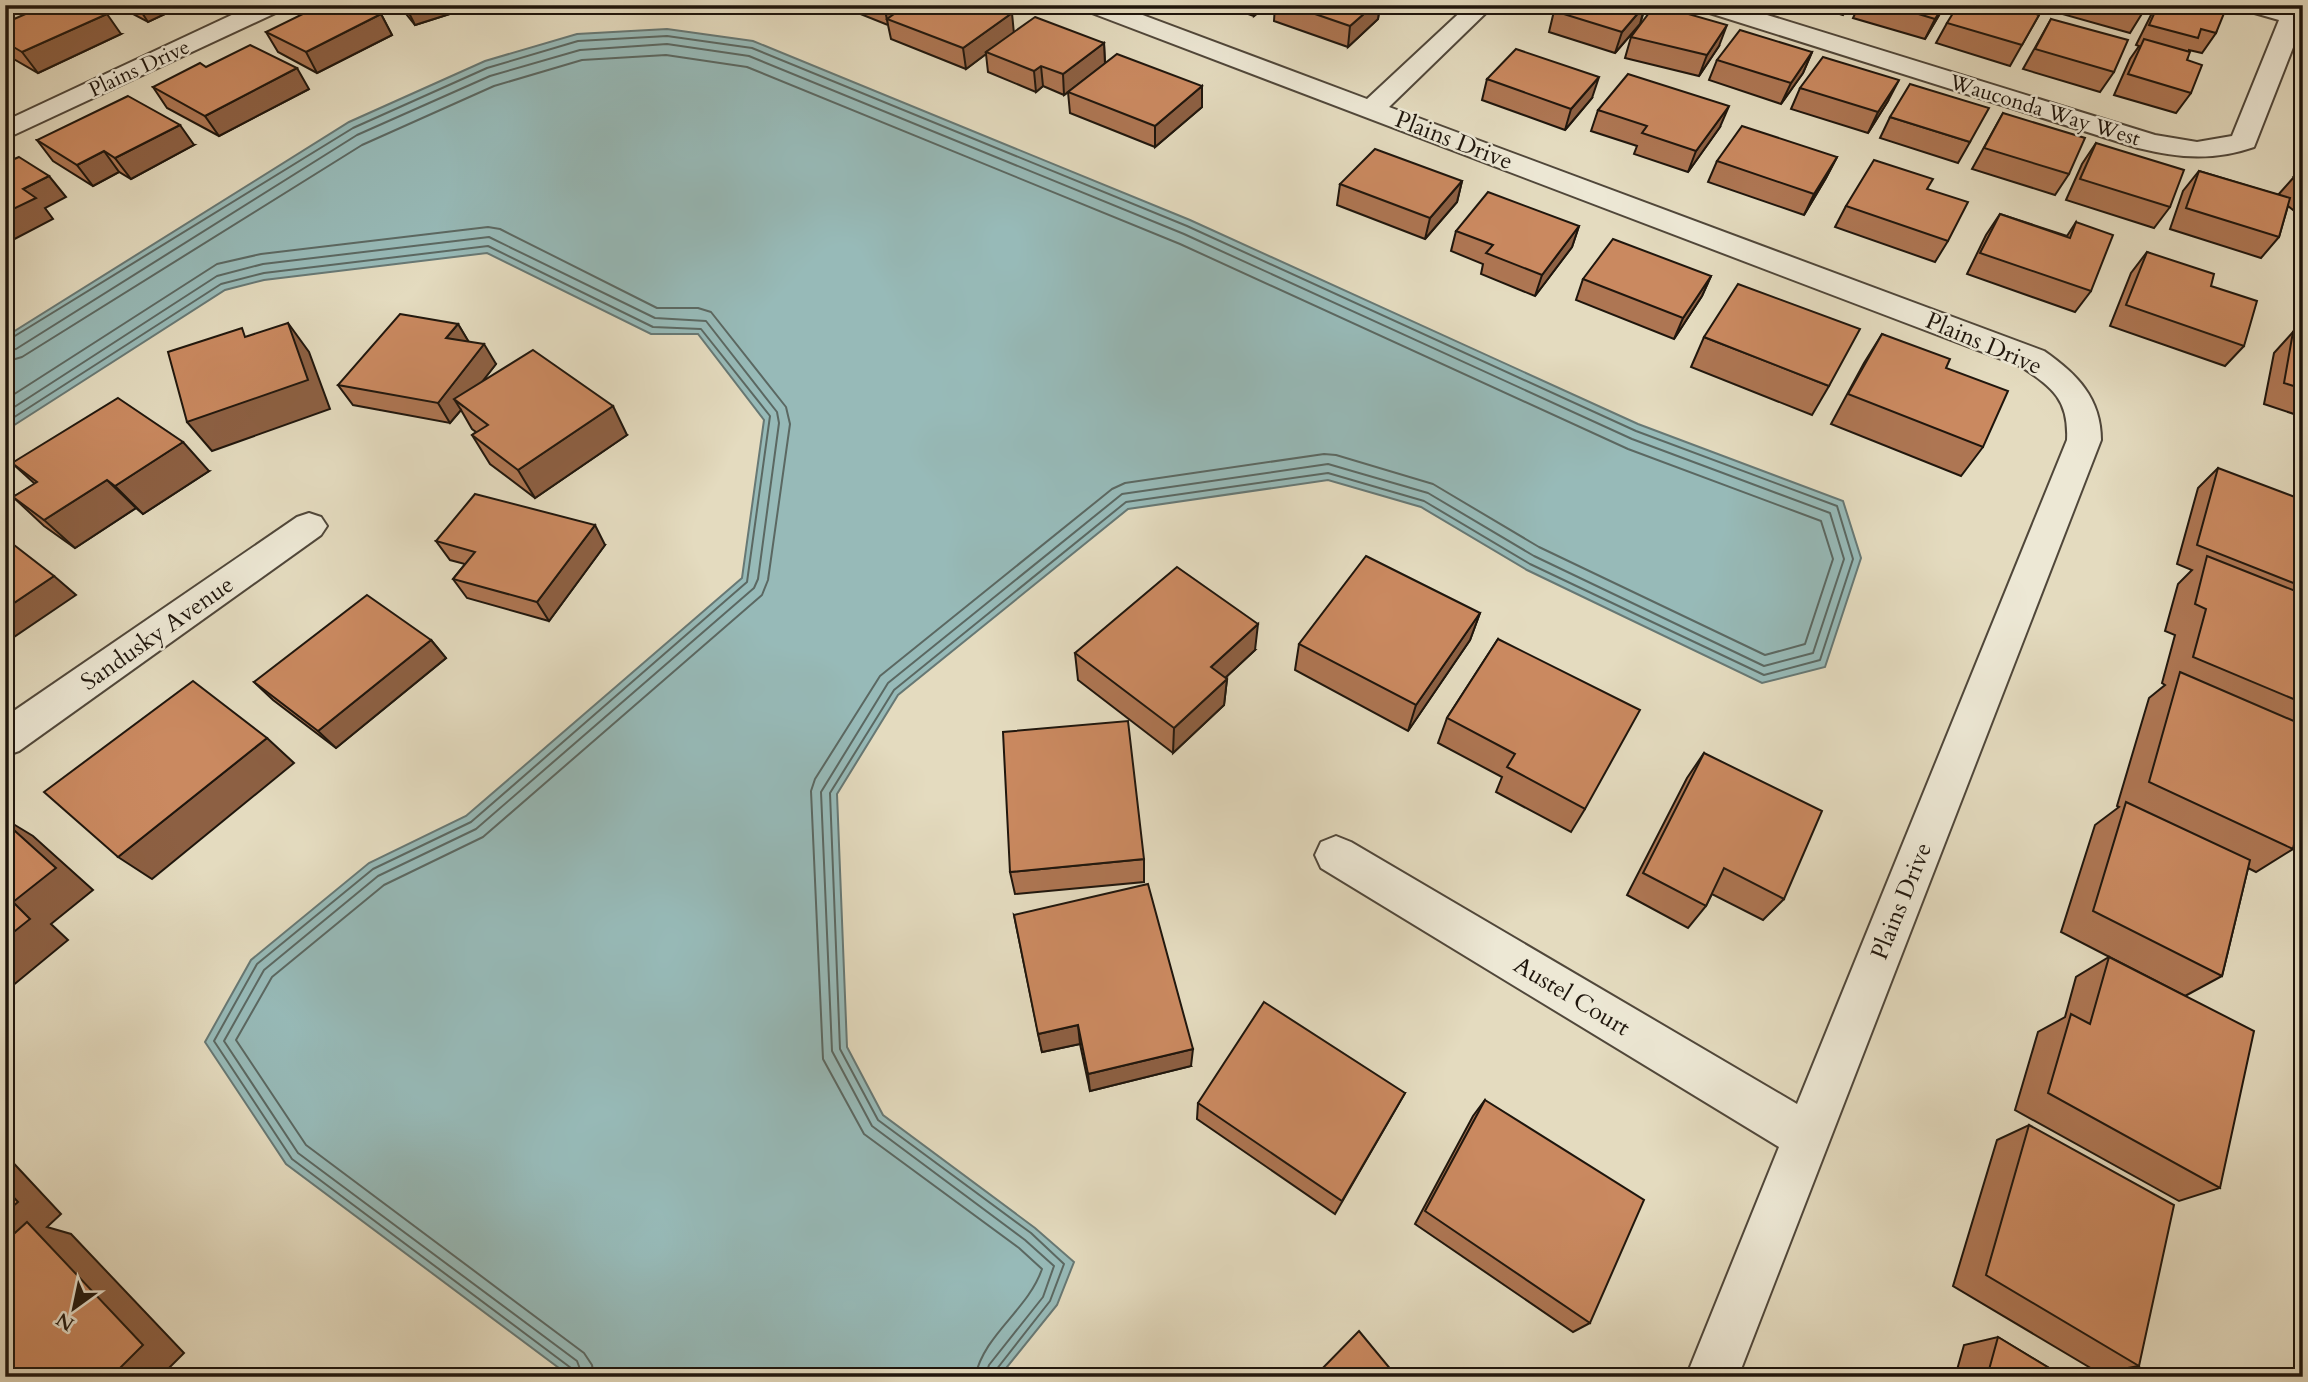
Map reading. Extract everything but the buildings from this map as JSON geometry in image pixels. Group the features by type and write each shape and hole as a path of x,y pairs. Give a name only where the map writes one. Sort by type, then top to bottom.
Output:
{"street":[{"name":"Plains Drive","path":"5,131 273,5"},
{"name":"Plains Drive","path":"1093,5 2033,359 2059,377 2077,398 2086,419 2084,440 1712,1377"},
{"path":"1372,109 1482,5"},
{"name":"Wauconda Way West","path":"1709,5 2148,142 2204,151 2228,148 2244,141 2295,11"},
{"path":"2253,5 2295,11"},
{"name":"Sandusky Avenue","path":"5,739 309,526"},
{"name":"Austel Court","path":"1336,855 1808,1137"}],"water":[{"path":"667,29 753,41 1190,220 1638,424 1843,501 1861,558 1825,667 1762,683 1527,570 1421,507 1328,480 1128,509 898,695 837,794 847,1047 883,1115 1035,1228 1074,1262 1057,1305 999,1377 571,1377 286,1164 205,1042 251,960 369,863 466,816 742,578 764,420 698,334 651,334 487,253 264,280 225,290 5,431 5,337 349,122 485,61 577,34"}]}
